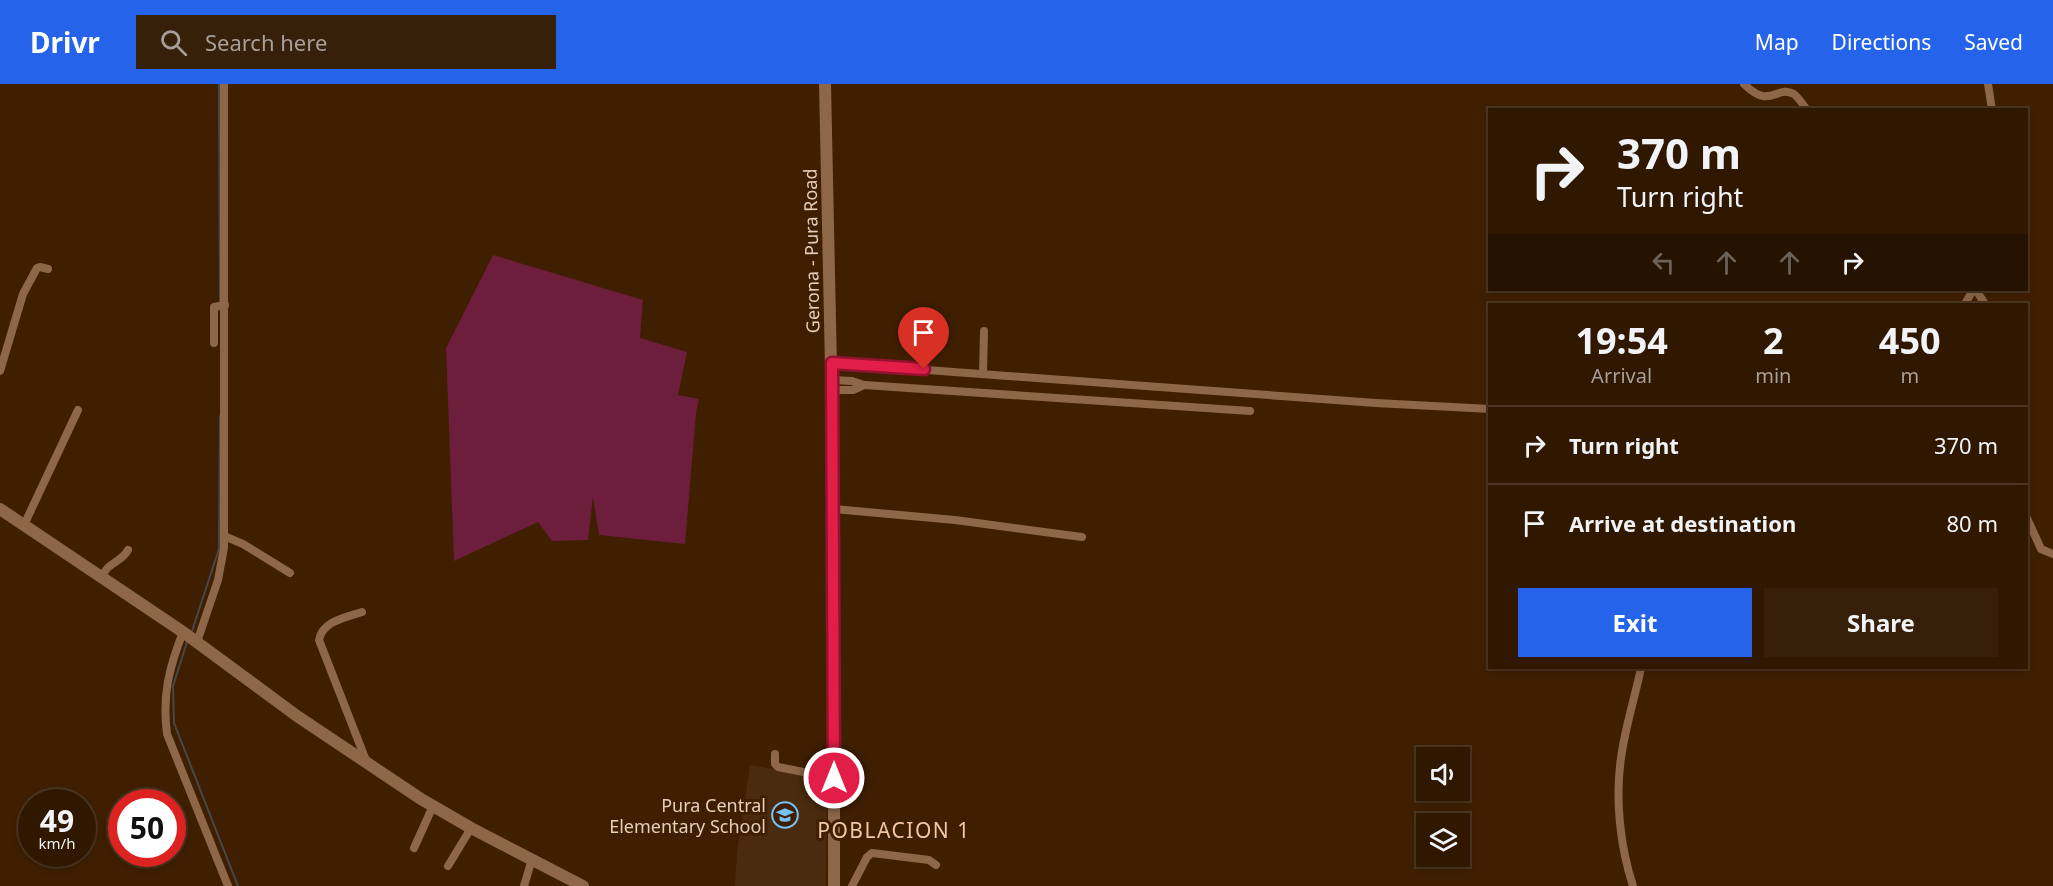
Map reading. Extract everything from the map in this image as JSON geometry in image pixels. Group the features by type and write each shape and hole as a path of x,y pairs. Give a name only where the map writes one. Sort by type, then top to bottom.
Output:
{"main road":[{"name":"Gerona - Pura Road","path":"825,84 834,509 834,886"},
{"path":"0,509 183,632 297,716 433,806 583,886"}],"street":[{"path":"197,642 224,555 221,306 224,84"},
{"path":"1744,84 1760,96 1766,97 1784,91 1791,93 1805,108"},
{"path":"1988,84 1992,108"},
{"path":"0,371 23,294 37,268 48,269"},
{"path":"1975,291 1984,303"},
{"path":"214,343 213,310 214,307 221,306"},
{"path":"982,373 984,331"},
{"path":"832,363 1376,403 1488,409"},
{"path":"832,385 852,390 864,385 1251,411"},
{"path":"24,525 78,410"},
{"path":"834,509 955,520 1082,537"},
{"path":"2028,520 2041,549 2053,554"},
{"path":"224,536 243,544 290,573"},
{"path":"102,577 107,567 122,558 128,550"},
{"path":"362,612 330,624 320,634 319,640 368,763"},
{"path":"183,632 167,682 165,712 167,734 228,886"},
{"path":"1633,886 1621,832 1619,775 1641,669"},
{"path":"775,754 775,764 778,767 834,778"},
{"path":"414,848 433,806"},
{"path":"448,867 471,828"},
{"path":"852,886 867,856 872,853 929,860 936,865"},
{"path":"524,886 532,860"}],"shaded area":[{"path":"493,255 643,300 640,338 687,352 678,395 699,399 685,544 599,535 593,497 588,540 552,541 538,522 454,561 446,348"},
{"name":"Pura Central Elementary School","path":"750,765 827,778 826,886 735,886 737,852"}],"waterway":[{"path":"219,84 220,303"},
{"path":"192,631 219,549 220,416"},
{"path":"187,642 173,686 174,723 238,886"}],"place":[{"name":"Pura Central Elementary School","path":"785,815"}],"district":[{"name":"POBLACION 1","path":"894,830"}],"route":[{"path":"834,778 832,363 924,369"}]}
